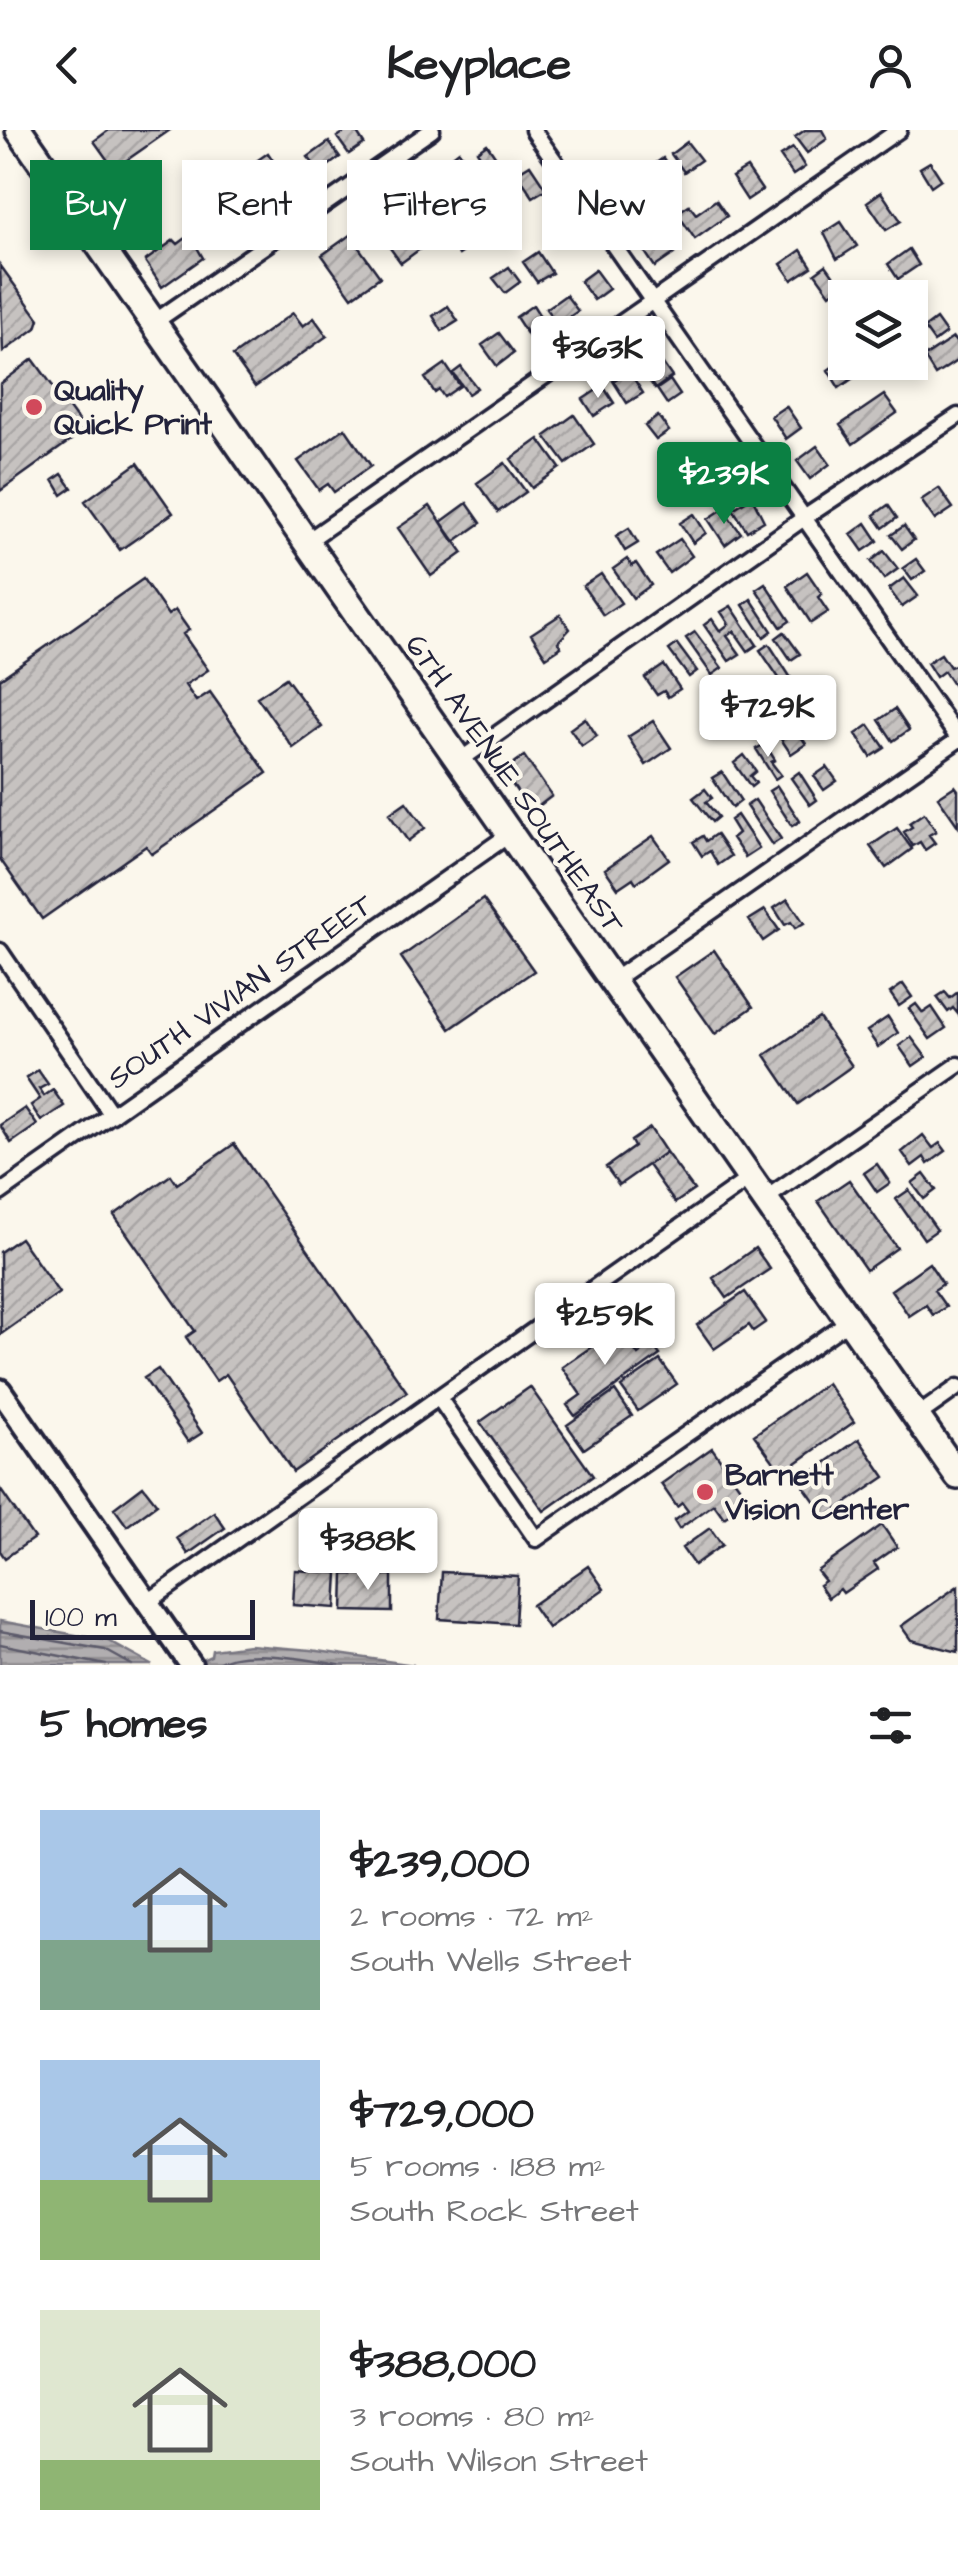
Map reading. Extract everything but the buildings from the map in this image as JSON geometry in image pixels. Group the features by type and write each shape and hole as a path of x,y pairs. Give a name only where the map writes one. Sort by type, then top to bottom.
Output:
{"highway":[{"name":"6TH AVENUE SOUTHEAST","path":"18,130 958,1476"}],"street":[{"path":"154,323 432,130"},
{"path":"533,130 958,739 612,981"},
{"path":"306,542 899,130"},
{"path":"459,761 804,518 958,416"},
{"name":"SOUTH VIVIAN STREET","path":"0,1193 510,834"},
{"path":"0,951 112,1115"},
{"path":"148,1602 439,1398 757,1188 958,1065"},
{"path":"439,1398 536,1539 850,1321"},
{"path":"917,1416 958,1388"},
{"path":"0,1390 189,1662"}],"water":[{"path":"0,1621 108,1641 152,1665 0,1665"},
{"path":"249,1645 414,1665 191,1665 211,1656 212,1650"}],"place":[{"name":"Quality Quick Print","path":"34,407"},
{"name":"Barnett Vision Center","path":"705,1492"}]}
